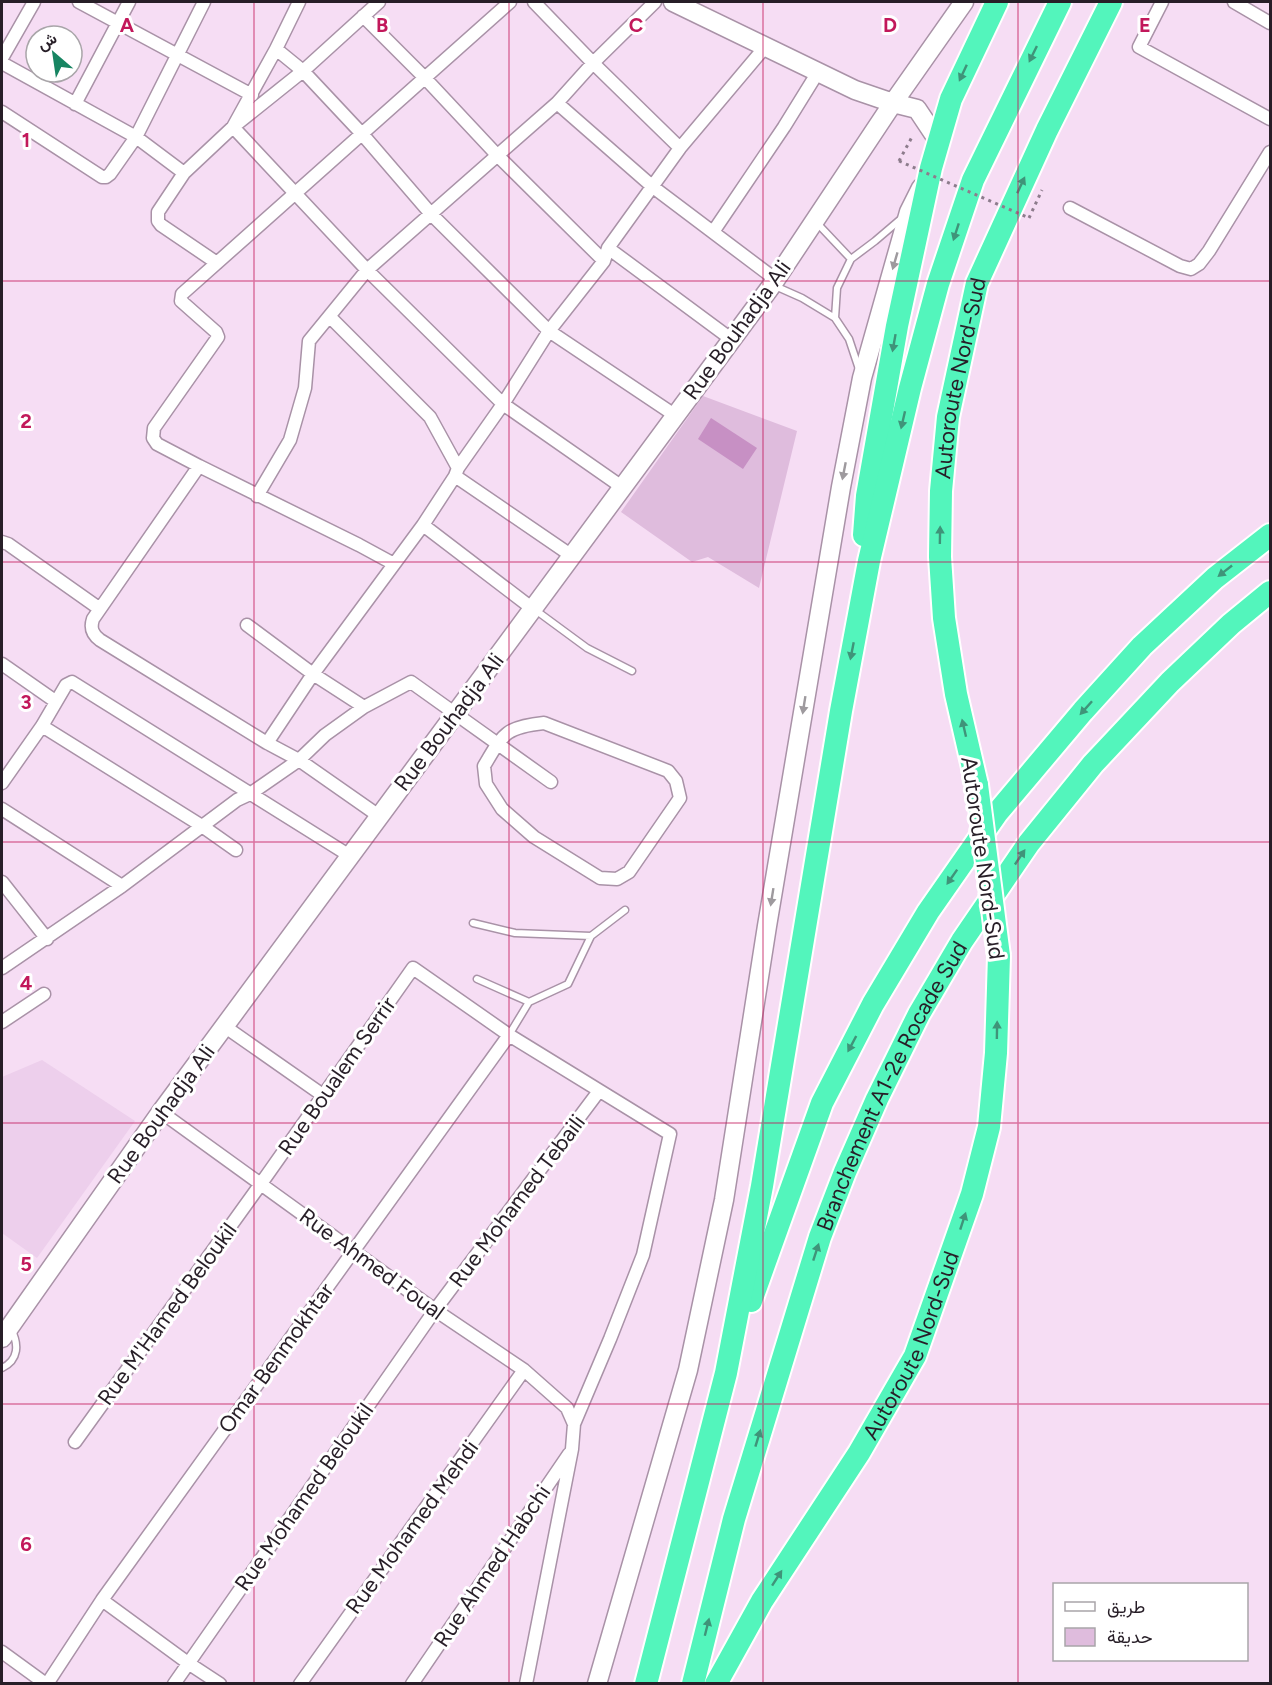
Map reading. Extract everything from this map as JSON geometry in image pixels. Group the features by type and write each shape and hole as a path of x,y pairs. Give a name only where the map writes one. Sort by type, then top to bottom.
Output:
{"highway":[{"path":"859,615 867,496 897,326 931,168 951,99 997,2"},
{"name":"Autoroute Nord-Sud","path":"646,1683 726,1373 762,1186 840,711 869,561 904,411 938,284 973,180 1060,2"},
{"name":"Autoroute Nord-Sud","path":"716,1683 762,1601 859,1453 915,1356 972,1194 989,1127 996,1053 999,956 977,785 956,694 944,618 940,557 941,491 948,417 977,283 1047,130 1111,2"},
{"name":"Branchement A1-2e Rocade Sud","path":"726,1373 822,1103 873,1004 928,912 997,813 1083,711 1142,646 1215,578 1270,535"},
{"name":"Branchement A1-2e Rocade Sud","path":"693,1683 734,1519 820,1237 877,1099 920,1014 962,941 1029,843 1093,764 1170,682 1270,592"}],"main road":[{"path":"673,2 855,90 917,109 939,142"},
{"name":"Rue Bouhadja Ali","path":"6,1333 161,1112 774,282 959,3"},
{"path":"597,1683 688,1370 724,1200 809,678 862,378 909,212 931,168"}],"street":[{"path":"2,58 34,2"},
{"path":"79,2 252,95"},
{"path":"75,104 129,2"},
{"path":"2,112 102,177 106,177 136,137 204,2"},
{"path":"233,127 252,95 299,2"},
{"path":"218,263 161,225 158,221 158,212 184,173 233,127 303,71 379,2"},
{"path":"394,564 157,444 153,438 154,428 218,337 216,332 181,301 181,297 510,2"},
{"path":"534,2 680,148"},
{"path":"257,496 290,440 305,388 309,341 367,270 557,103 593,63 655,2"},
{"path":"1162,2 1139,47 1269,117"},
{"path":"1234,2 1270,23"},
{"path":"363,16 497,155 604,261"},
{"path":"267,743 313,674 423,525 549,331 604,261 608,248 680,148 765,47"},
{"path":"276,49 303,71 363,135 431,214 549,331 676,416"},
{"path":"2,63 136,137 184,173"},
{"path":"713,232 818,72"},
{"path":"557,103 653,187 774,282"},
{"path":"233,127 367,270 503,404 622,487"},
{"path":"1070,208 1180,266 1191,269 1199,264 1209,251 1270,152"},
{"path":"608,248 731,339"},
{"path":"330,317 430,417 456,472 572,556"},
{"path":"199,466 100,609 92,624 93,633 267,743 299,760 379,816"},
{"path":"423,525 533,609"},
{"path":"2,542 100,609"},
{"path":"247,625 313,674 364,707"},
{"path":"2,664 56,701"},
{"path":"2,783 42,726 66,685 72,682 350,856"},
{"path":"2,968 122,886 237,800 250,794 299,760 325,735 364,707 411,682 551,782"},
{"path":"544,723 668,771 676,781 680,798 629,872 617,879 600,878 534,837 502,809 486,784 484,766 497,744 505,735 522,725 544,723"},
{"path":"42,726 202,826 236,850"},
{"path":"2,809 122,886"},
{"path":"2,882 47,939"},
{"name":"Rue Boualem Serrir","path":"260,1185 413,968 509,1035"},
{"path":"2,1022 44,994"},
{"path":"224,1026 324,1096"},
{"path":"509,1035 670,1134 643,1255 574,1424 572,1449 526,1683"},
{"name":"Omar Benmokhtar","path":"46,1683 102,1600 509,1035"},
{"name":"Rue Mohamed Tebaili","path":"435,1310 598,1091"},
{"name":"Rue Ahmed Foual","path":"161,1112 435,1310 524,1370 567,1408 574,1424"},
{"name":"Rue M'Hamed Beloukil","path":"75,1442 260,1185"},
{"name":"Rue Mohamed Beloukil","path":"174,1683 435,1310"},
{"name":"Rue Mohamed Mehdi","path":"300,1683 524,1370"},
{"name":"Rue Ahmed Habchi","path":"412,1683 572,1449"},
{"path":"102,1600 188,1663 220,1683"},
{"path":"2,1652 46,1683"}],"lane":[{"path":"835,318 837,288 851,259 875,242 909,212"},
{"path":"814,220 851,259"},
{"path":"774,282 835,318 849,339 862,378"},
{"path":"533,609 587,648 632,671"},
{"path":"509,1035 530,1002 568,984 591,936 625,910"},
{"path":"473,922 515,933 591,936"},
{"path":"477,979 530,1002"},
{"path":"2,1368 14,1359 17,1348 15,1338 6,1333"}],"path":[{"path":"912,137 899,161 1029,218 1042,190"}],"shaded area":[{"path":"711,418 757,448 743,469 698,439"},
{"path":"42,1060 135,1121 37,1258 2,1233 2,1077"}],"green space":[{"path":"703,396 797,431 759,588 708,557 692,562 621,512"}]}
